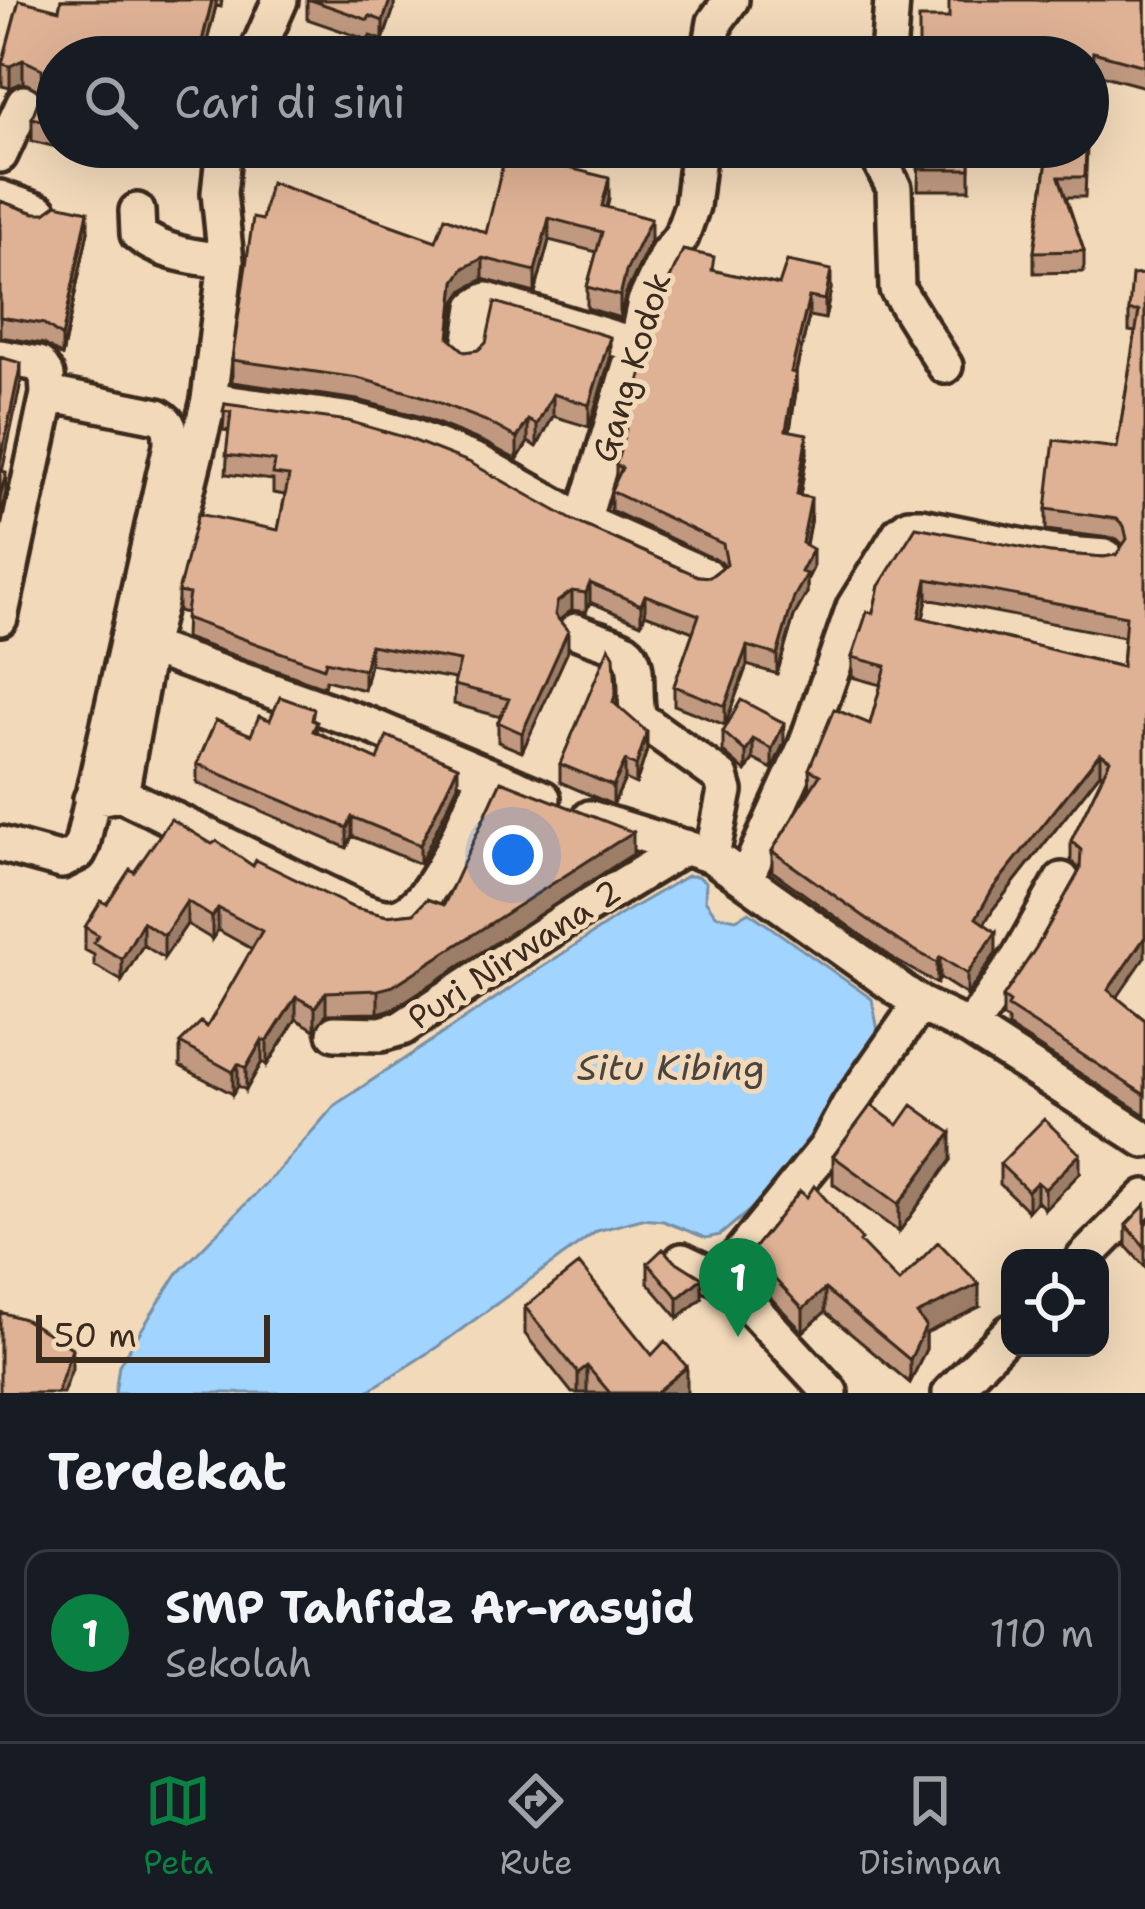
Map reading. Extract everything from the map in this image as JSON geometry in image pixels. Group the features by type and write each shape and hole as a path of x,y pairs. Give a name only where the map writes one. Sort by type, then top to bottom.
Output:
{"street":[{"path":"264,36 280,0"},
{"path":"713,36 715,22 731,0"},
{"path":"889,36 892,0"},
{"path":"0,155 24,103"},
{"path":"0,844 62,860 78,853 106,796 209,400 226,261 219,193 222,168"},
{"name":"Gang Kodok","path":"583,521 645,302 667,254 681,237 692,206 697,168"},
{"path":"883,168 897,207 897,289 945,366"},
{"path":"0,198 40,212"},
{"path":"137,212 138,234 146,241 226,261"},
{"path":"469,353 476,307 487,300 636,346"},
{"path":"0,357 44,379 158,416 172,430 106,796"},
{"path":"0,613 13,489 44,379"},
{"path":"209,400 352,420 414,437 478,462 583,521 707,576"},
{"path":"746,878 806,745 854,607 900,532 921,526 1054,553 1106,557"},
{"path":"576,631 628,652 634,660 635,709 640,718 722,777 725,791 699,851"},
{"path":"148,647 368,725 607,825 699,851 746,878 920,1004 970,1028 1145,1140"},
{"path":"106,796 387,918 413,909 426,893 445,864 485,774"},
{"name":"Puri Nirwana 2","path":"335,1033 381,1034 402,1028 567,919 699,851"},
{"path":"970,1028 1019,957 1063,880"},
{"path":"720,1280 826,1148 849,1105 920,1004"},
{"path":"1093,1249 1145,1196"},
{"path":"682,1261 740,1295 830,1392"},
{"path":"950,1393 1001,1341"}],"water":[{"name":"Situ Kibing","path":"687,876 706,882 705,900 716,915 736,919 749,912 872,999 878,1031 872,1052 797,1156 750,1210 720,1235 706,1238 663,1221 642,1219 597,1231 365,1393 115,1393 119,1365 177,1274 335,1105"}],"building":[{"path":"19,0 59,10 61,0 212,0 203,36 36,36 36,66 23,60 2,64"},
{"path":"311,0 390,0 383,21"},
{"path":"949,0 1145,0 1145,66 1109,56 1109,36 919,36 919,18 949,18"},
{"path":"502,168 569,168 609,178 602,206 651,219 626,271 620,296 587,287 602,232 549,218 535,271 483,258 464,268 455,281 449,338 465,352 486,343 495,302 610,337 589,405 553,394 537,425 528,420 517,438 422,396 358,378 232,360 253,218 262,220 270,182 436,241 445,217 486,233"},
{"path":"1046,168 1085,168 1085,177 1059,177 1084,251 1034,252"},
{"path":"0,201 34,213 45,213 57,204 88,211 62,337 44,324 0,317"},
{"path":"683,250 714,257 712,270 779,285 787,261 831,270 825,300 809,297 791,372 796,373 786,430 807,434 797,495 811,498 802,543 813,549 801,572 807,574 794,597 777,655 747,646 725,706 674,686 699,615 645,595 641,605 590,583 586,593 572,591 557,602 555,615 568,631 522,733 498,722 509,699 454,685 460,661 370,645 364,670 326,661 324,668 185,618 189,594 178,592 198,514 278,530 289,476 273,474 275,461 226,455 231,412 223,411 225,404 348,421 407,438 469,462 574,521 698,576 710,577 727,564 723,544 611,491 622,468 616,465 665,289"},
{"path":"1145,274 1145,937 1108,990 1145,1020 1145,1095 1008,1007 1010,1002 1003,997 1080,870 1081,850 1071,841 1110,760 1100,753 993,888 976,918 996,932 967,974 897,940 772,851 820,775 809,769 834,709 870,724 886,666 852,657 867,612 873,613 879,586 916,527 1050,553 1104,557 1116,555 1127,539 1117,519 1046,509 1054,440 1117,448 1139,311 1129,311 1132,275","holes":["927,579 1126,616 1122,667 919,617"]},
{"path":"0,357 21,363 0,462"},
{"path":"609,647 614,656 613,702 647,732 636,766 625,761 613,786 560,764"},
{"path":"280,697 314,709 313,731 378,760 387,736 458,766 420,845 352,817 347,828 197,764 216,720 251,735 259,716 270,720"},
{"path":"741,700 784,723 772,749 753,739 746,752 723,732"},
{"path":"501,781 633,832 393,986 326,992 315,1007 296,997 246,1068 238,1064 233,1072 180,1043 201,1022 207,1027 262,931 218,908 212,917 187,901 164,936 143,922 122,959 94,943 98,935 85,927 101,901 107,904 130,869 134,872 171,819 212,844 217,841 253,866 256,860 354,908 387,916 414,913 427,899 444,905"},
{"path":"871,1105 898,1125 912,1105 951,1133 899,1204 833,1156"},
{"path":"1044,1119 1080,1154 1045,1189 1037,1182 1028,1191 1000,1164"},
{"path":"814,1186 899,1282 938,1242 979,1284 917,1314 926,1326 910,1360 825,1289 803,1309 750,1253 800,1191 807,1197"},
{"path":"1145,1205 1145,1247 1126,1225"},
{"path":"663,1249 702,1278 678,1298 648,1263"},
{"path":"579,1264 652,1355 665,1341 687,1367 656,1393 610,1393 587,1366 578,1373 525,1307"},
{"path":"0,1312 24,1319 72,1348 57,1393 0,1393"}],"place":[{"name":"SMP Tahfidz Ar-rasyid","path":"738,1337"}]}
